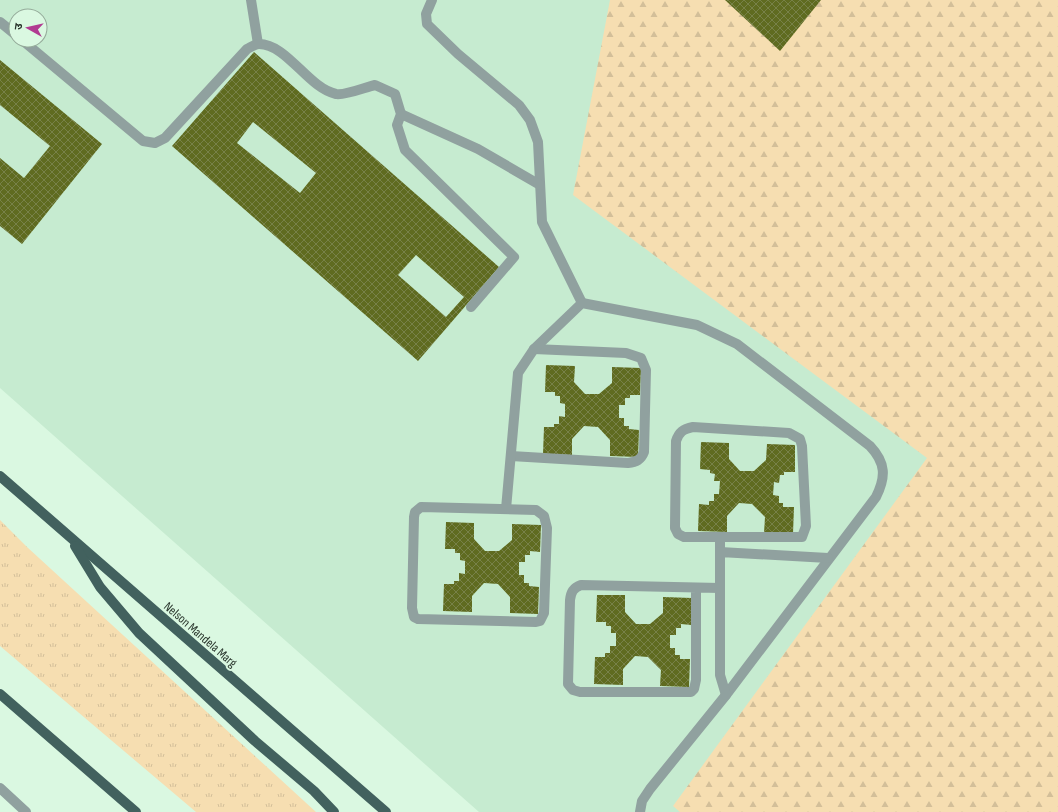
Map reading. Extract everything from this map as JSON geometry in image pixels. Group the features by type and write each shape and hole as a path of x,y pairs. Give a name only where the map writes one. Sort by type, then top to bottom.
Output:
{"main road":[{"name":"Nelson Mandela Marg","path":"0,476 386,812"},
{"path":"70,538 100,587 139,633 255,741 314,791 334,812"},
{"path":"0,694 137,811"}],"lane":[{"path":"251,0 258,44"},
{"path":"432,0 426,14 427,24 458,54 519,105 530,120 538,142 542,222 582,303"},
{"path":"0,22 8,28"},
{"path":"32,48 143,141 155,143 165,138 247,49 258,44 269,46 282,54 324,90 337,95 375,85 394,94 401,114 397,125 405,150 514,257 471,307"},
{"path":"401,114 478,149 540,185"},
{"path":"506,509 518,373 534,349 582,303"},
{"path":"582,303 698,325 737,344 870,446 878,455 884,470 882,484 876,497 828,558 726,695 650,789 642,801 640,812"},
{"path":"511,456 628,463 639,460 644,452 646,370 641,358 626,353 534,349"},
{"path":"693,427 789,433 800,439 802,446 806,526 802,537 720,537 684,537 678,534 675,528 676,441 679,434 684,428 693,427"},
{"path":"421,507 506,509 536,510 544,516 546,522 542,618 536,622 414,617 412,608 415,512 421,507"},
{"path":"720,537 720,675 726,695"},
{"path":"720,552 828,558"},
{"path":"696,588 696,680 694,689 691,692 580,692 573,690 568,684 570,600 571,592 575,587 720,588"},
{"path":"0,788 26,812"}],"shaded area":[{"path":"0,0 1058,0 1058,812 479,812 0,388"}],"green space":[{"path":"610,0 1058,0 1058,812 680,812 673,806 927,458 573,195"},
{"path":"0,520 27,547 316,812 196,812 0,646"}],"building":[{"path":"725,0 821,0 780,51"},
{"path":"254,52 499,267 418,361 172,146","holes":["253,122 316,173 300,193 237,143","416,255 464,297 446,317 398,275"]},
{"path":"0,60 102,144 22,244 0,226 0,158 24,178 50,146 0,105"},
{"path":"546,365 575,366 574,382 585,394 599,394 612,383 612,367 641,368 640,395 630,395 630,398 625,398 625,405 619,405 619,418 624,418 624,426 629,426 629,429 639,430 638,457 610,456 610,440 598,427 584,426 572,439 572,455 543,454 544,427 554,427 554,424 559,424 559,416 565,417 565,404 560,403 560,396 555,396 555,392 545,392"},
{"path":"701,442 729,443 729,459 740,471 754,471 766,460 767,444 795,445 795,472 784,472 784,475 780,475 779,483 774,482 773,495 779,496 779,503 783,503 783,507 794,507 793,534 764,533 765,517 752,504 739,503 727,516 727,532 698,531 699,504 709,505 709,501 714,501 714,494 719,494 720,481 714,481 715,474 710,473 710,470 700,469"},
{"path":"446,522 474,523 474,539 485,551 499,551 512,540 512,524 541,525 540,552 530,551 530,555 525,555 525,562 519,562 519,575 524,575 524,583 529,583 529,586 539,587 538,614 510,613 510,597 498,584 484,583 472,596 472,612 443,611 444,584 454,584 454,581 459,581 459,573 465,574 465,561 460,560 460,553 455,553 455,549 445,549"},
{"path":"597,595 625,595 625,612 636,624 650,624 663,613 663,597 692,598 691,625 681,624 681,628 676,628 676,635 670,635 670,648 675,648 675,655 680,655 680,659 690,659 689,687 660,686 661,670 648,657 635,656 623,669 623,685 594,684 595,657 605,657 605,653 610,653 610,646 616,646 616,633 611,633 611,626 606,626 606,622 596,622"}]}
